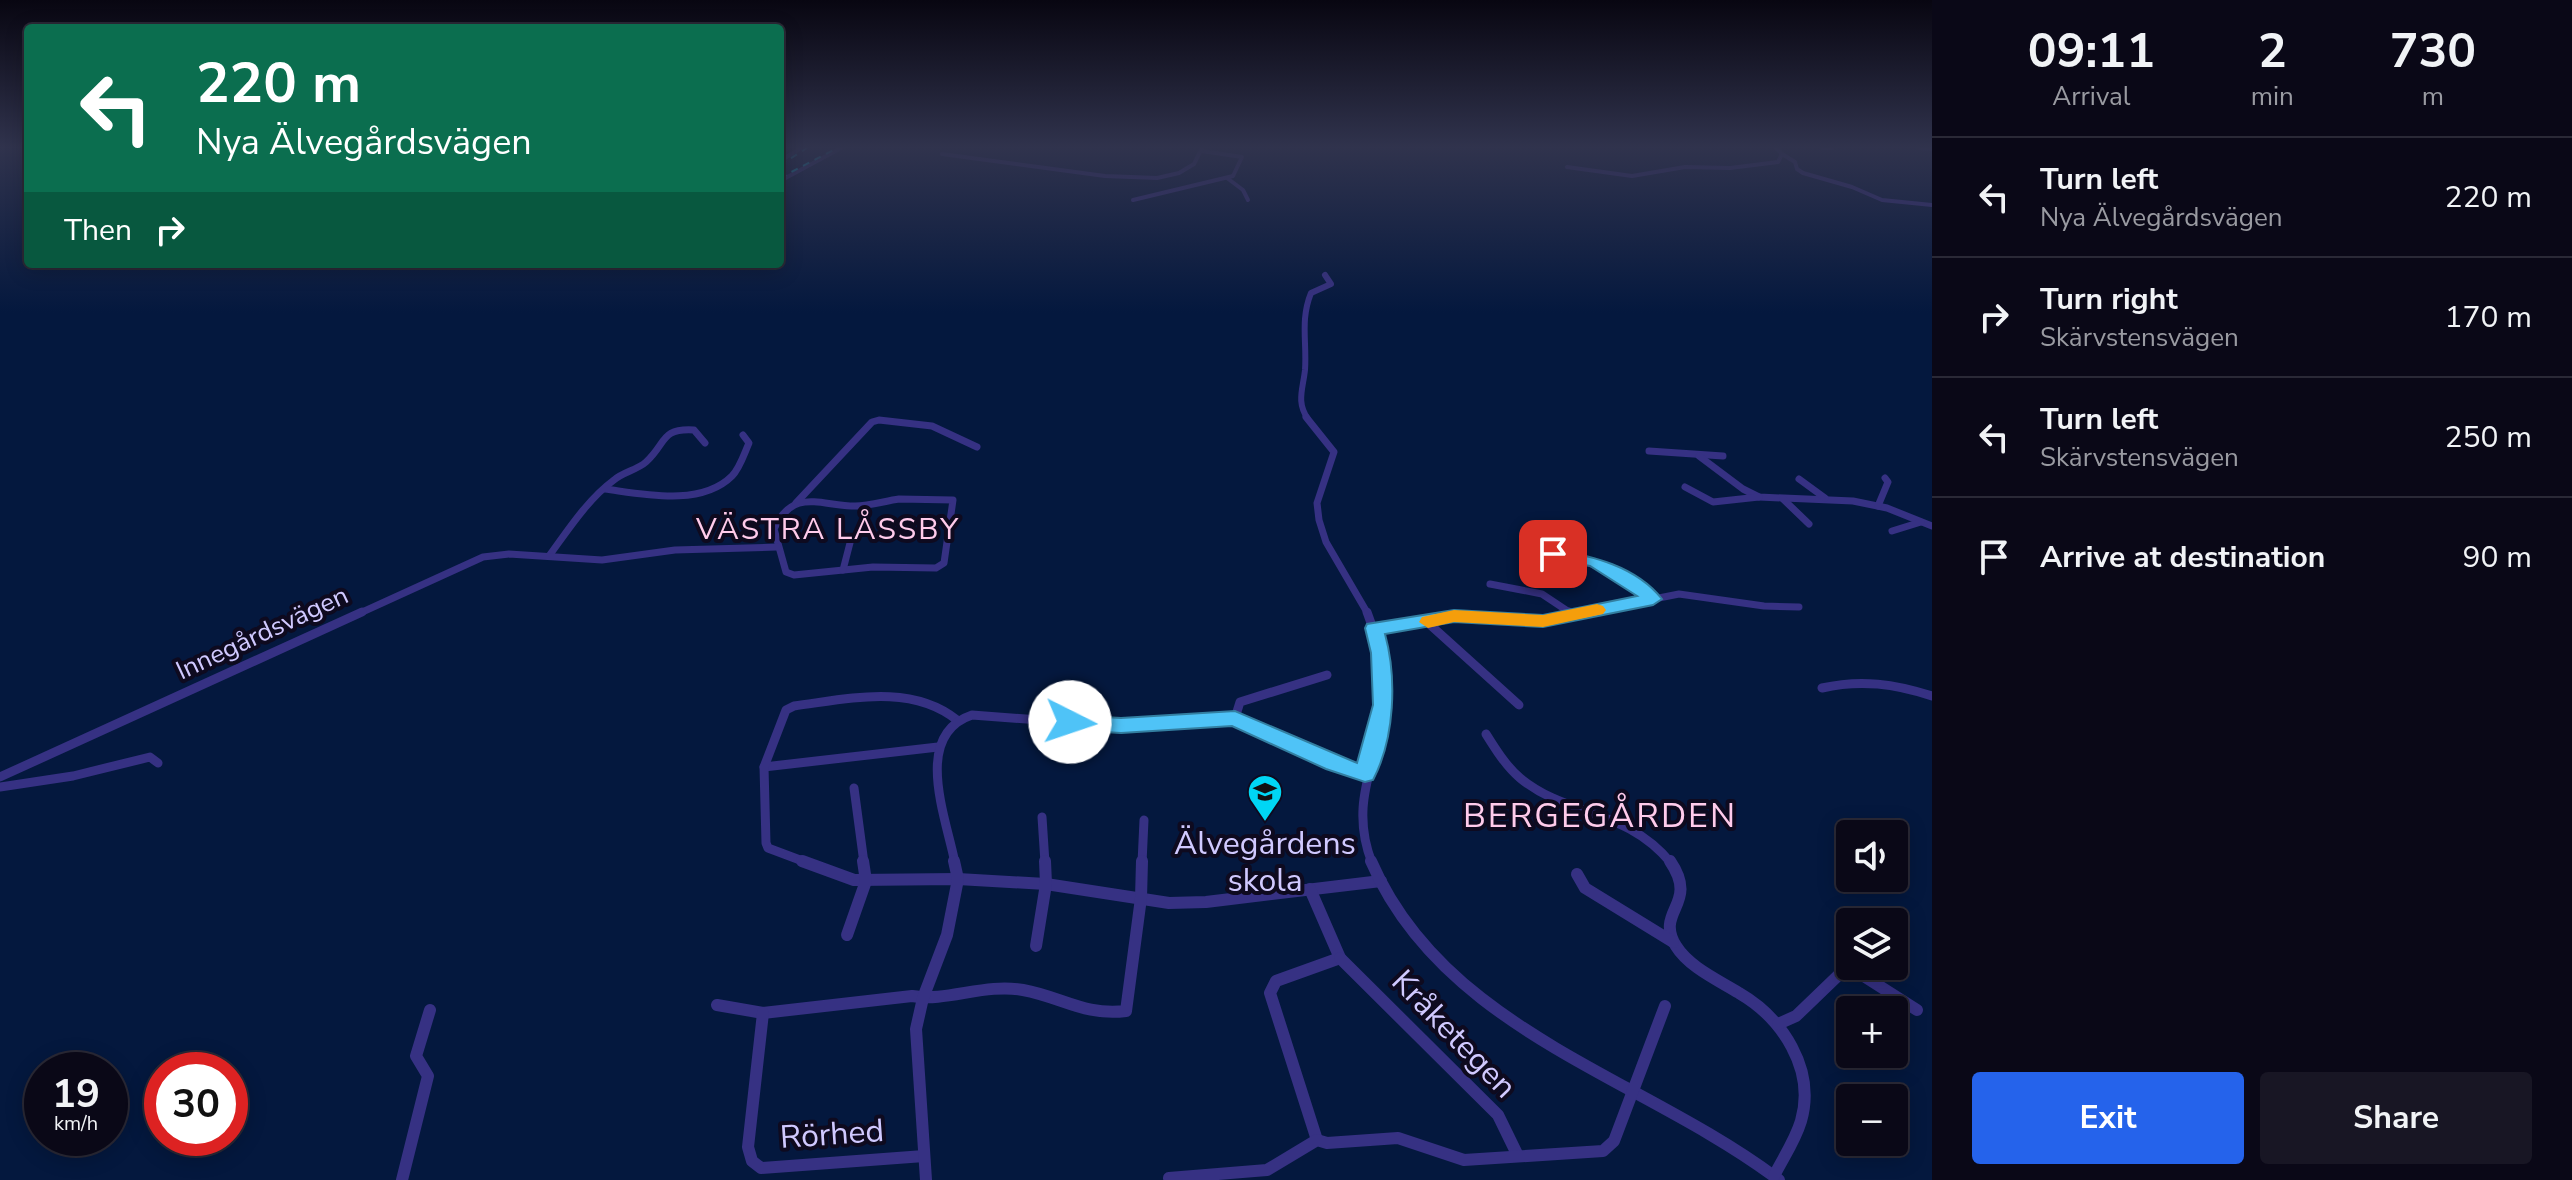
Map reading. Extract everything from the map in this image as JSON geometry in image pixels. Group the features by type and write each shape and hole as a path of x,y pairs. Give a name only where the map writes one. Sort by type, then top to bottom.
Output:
{"street":[{"path":"1325,275 1331,284 1311,293 1302,317 1301,347 1305,362 1299,399 1310,423 1334,452 1317,503 1322,529 1374,628 1380,653 1384,705 1361,794 1364,837 1381,881 1422,941 1461,980 1523,1027 1777,1178 1801,1121 1805,1077 1778,1024 1764,1009 1695,964 1673,942 1585,888 1577,874"},
{"path":"796,503 822,500 855,506 919,498 955,502 941,567 794,575 786,572 774,529 776,522 872,422 879,420 932,426 977,447"},
{"path":"549,556 577,518 616,477 646,462 664,436 671,432 694,430 705,443"},
{"path":"605,489 679,494 707,490 734,473 749,443 743,435"},
{"path":"1649,451 1723,456"},
{"path":"1699,456 1743,489 1759,497"},
{"path":"1878,506 1888,482 1885,478"},
{"path":"1799,479 1825,498"},
{"path":"1685,487 1713,502 1759,497 1825,498 1878,506 1929,523"},
{"path":"1782,499 1809,524"},
{"path":"1892,531 1929,523"},
{"path":"843,570 851,539"},
{"name":"Innegårdsvägen","path":"0,777 471,562 502,554 621,559 675,550 777,547"},
{"path":"1540,555 1553,554 1595,562 1611,569 1653,599"},
{"path":"1490,584 1542,594 1574,615"},
{"path":"1374,628 1454,616 1543,621 1689,594 1764,606 1799,607"},
{"path":"1427,622 1519,705"},
{"path":"1235,718 1240,702 1327,675"},
{"path":"1822,688 1851,681 1870,681 1932,696"},
{"path":"957,720 947,711 899,694 794,706 782,715 764,767 768,848 846,877 866,881 958,879 1046,884 1169,903 1206,902 1381,881"},
{"path":"926,1180 916,1029 923,998 947,935 958,879 936,774 938,747 946,731 957,720 983,715 1121,726 1235,718 1365,774"},
{"path":"1486,734 1505,767 1523,783 1630,828 1666,855 1685,882 1671,919 1669,932 1673,942"},
{"path":"764,767 938,747"},
{"path":"0,787 98,770 141,758 150,757 158,763"},
{"path":"847,935 866,881 854,788"},
{"path":"1036,946 1046,884 1042,817"},
{"path":"717,1005 763,1013 912,996 923,998 982,988 1025,990 1102,1014 1126,1011 1141,898 1144,820"},
{"name":"Kråketegen","path":"1310,889 1340,958 1498,1115 1518,1156"},
{"path":"1317,1140 1270,993 1276,981 1340,958"},
{"path":"1778,1024 1796,1016 1848,966 1917,1010"},
{"path":"1169,1178 1267,1170 1317,1140 1327,1143 1398,1138 1464,1160 1603,1151 1614,1141 1665,1006"},
{"path":"403,1175 428,1076 416,1056 430,1010"},
{"name":"Rörhed","path":"763,1013 748,1147 752,1161 761,1168 924,1156"}],"water":[{"path":"0,203 24,203 24,268 784,268 784,203 1932,203 1932,1180 0,1180"}],"slow traffic":[{"path":"1428,622 1454,616 1543,621 1597,610"}],"place":[{"name":"Älvegårdens skola","path":"1265,823"}],"district":[{"name":"VÄSTRA LÅSSBY","path":"828,529"},
{"name":"BERGEGÅRDEN","path":"1600,816"}],"route":[{"path":"1070,722 1121,726 1235,718 1365,774 1377,740 1384,705 1380,653 1374,628 1400,627 1454,616 1543,621 1653,599 1611,569 1581,558 1553,554"}]}
